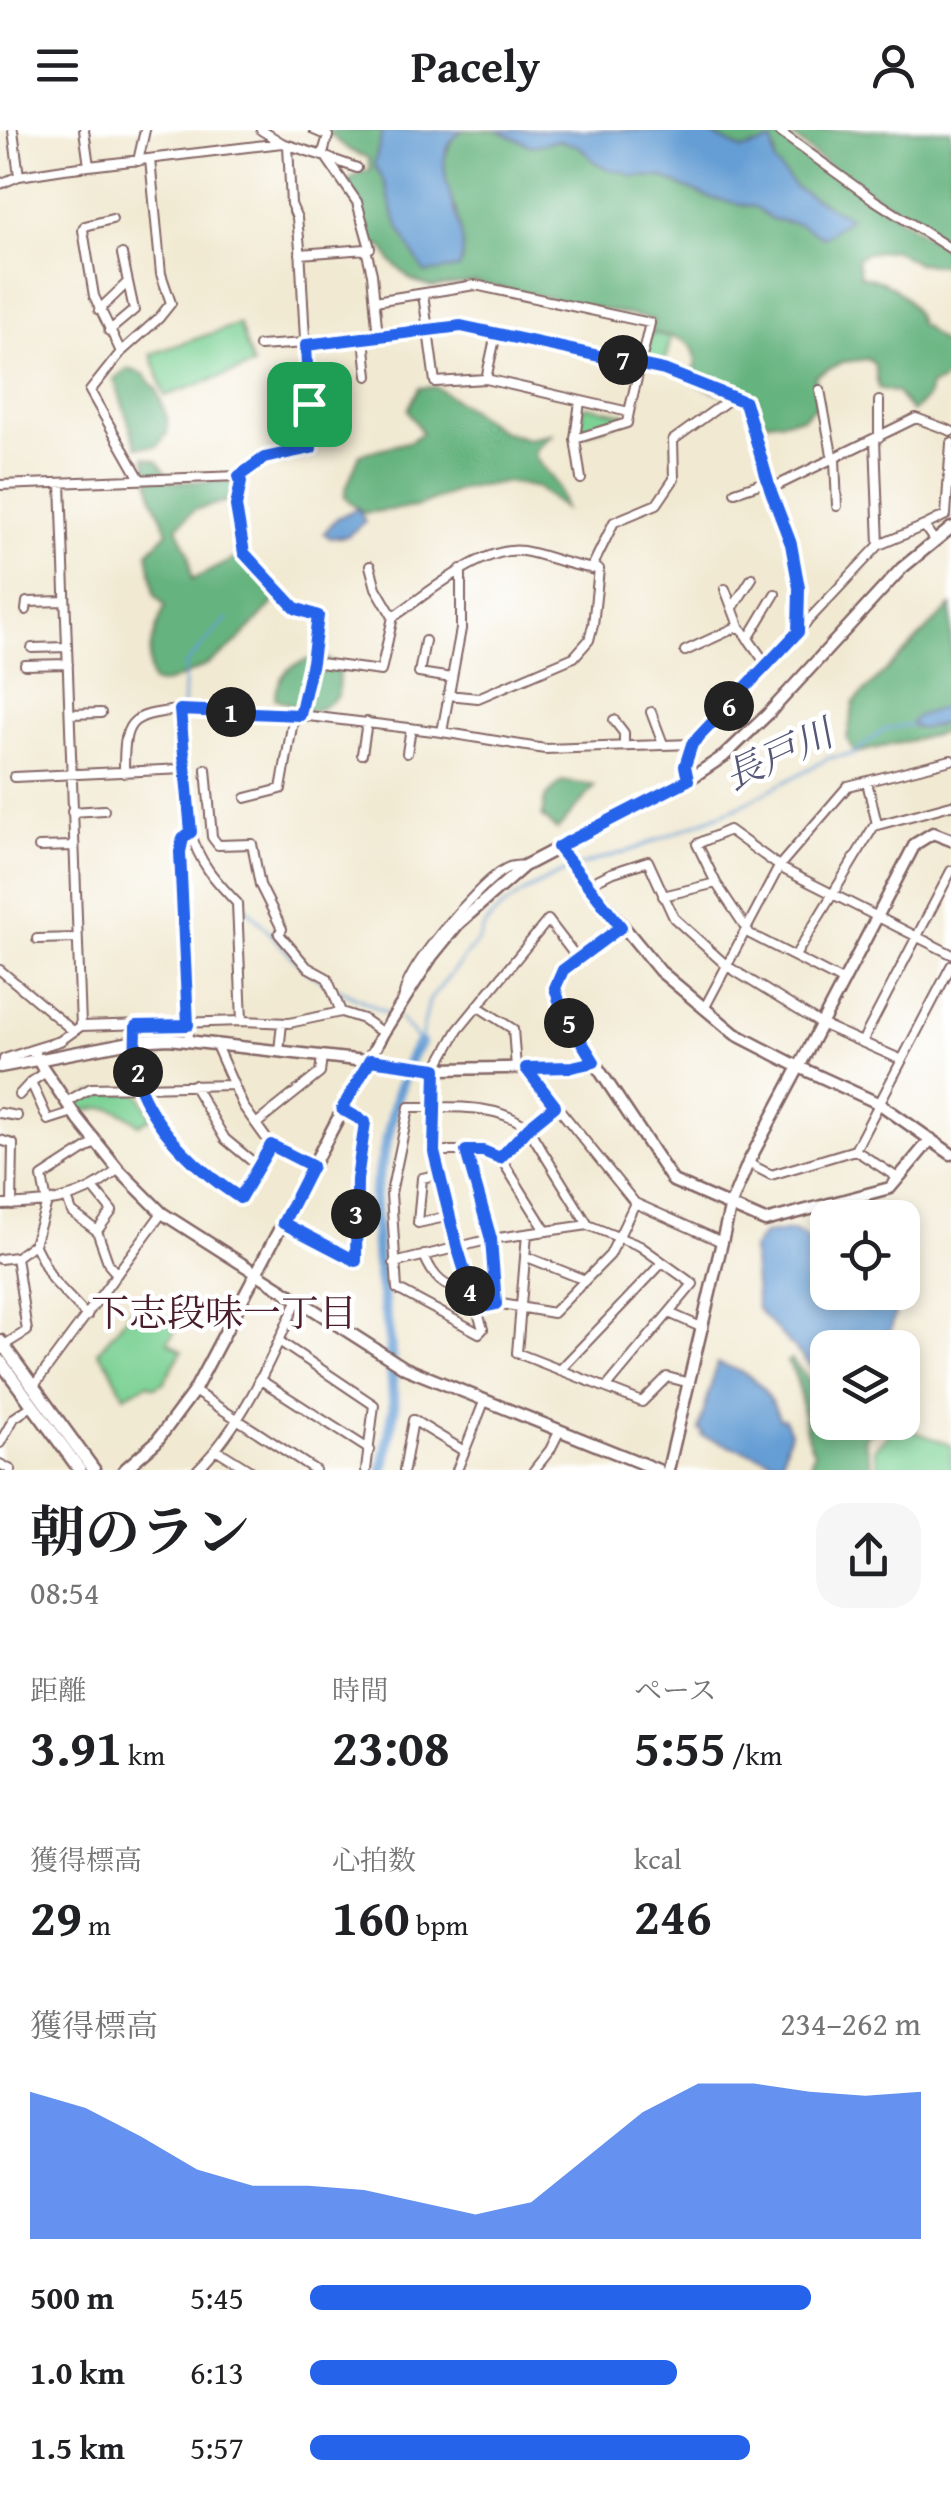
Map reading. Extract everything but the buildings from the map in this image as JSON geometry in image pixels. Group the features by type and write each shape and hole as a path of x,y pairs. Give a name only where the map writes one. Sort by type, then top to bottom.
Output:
{"main road":[{"path":"1,1345 94,1470"},
{"path":"0,1360 80,1470"}],"street":[{"path":"13,130 19,176"},
{"path":"84,130 89,166"},
{"path":"138,160 146,130"},
{"path":"262,130 286,144 357,168"},
{"path":"0,485 239,476 264,458 311,448 297,218 291,204 286,144 280,130"},
{"path":"300,254 370,248 356,202 324,156 328,136 314,130"},
{"path":"777,130 874,200 951,249"},
{"path":"0,184 19,176 89,166 286,144"},
{"path":"140,479 90,391 120,352 159,318 171,302 161,274 150,159"},
{"path":"112,220 85,226 83,230 99,310 120,352"},
{"path":"366,249 378,337"},
{"path":"109,331 134,310 122,254"},
{"path":"99,310 128,282"},
{"path":"375,301 474,285 650,323 627,423 575,439"},
{"path":"422,294 435,382"},
{"path":"259,346 364,339 461,326 640,364 734,396 745,402 791,544 799,588 798,632"},
{"path":"486,380 496,334"},
{"path":"364,339 368,376"},
{"path":"424,390 435,382 486,380 630,412"},
{"path":"820,390 834,459 838,506"},
{"path":"591,569 614,522 658,504 674,478 673,440 734,396"},
{"path":"580,401 575,439 581,479"},
{"path":"878,401 879,545"},
{"path":"309,404 336,402"},
{"path":"736,492 769,485 834,459 916,418 951,431"},
{"path":"688,780 685,766 692,744 879,545 946,515 951,445"},
{"path":"239,476 236,506 244,553 295,608 318,616 312,662 281,789 246,798"},
{"path":"61,483 77,938 76,1028"},
{"path":"924,526 934,540"},
{"path":"124,1470 156,1442 194,1391 383,1033 432,956 458,924 524,866 688,780 724,756 768,714 902,568 951,528"},
{"path":"393,617 461,569 514,550 599,569 593,625 582,649 564,663 478,698 448,695"},
{"path":"312,662 382,671 393,617 376,588 370,566"},
{"path":"442,732 461,629 461,569"},
{"path":"734,606 752,578"},
{"path":"725,589 739,626 768,665"},
{"path":"748,639 775,594"},
{"path":"26,610 26,602 66,601"},
{"path":"686,651 739,626"},
{"path":"425,641 419,672 452,678"},
{"path":"32,648 67,647"},
{"path":"25,665 68,664"},
{"path":"124,774 124,737 132,724 150,713 183,710 367,722 545,749 692,744"},
{"path":"183,710 191,832 203,864 236,903 242,1021"},
{"path":"651,712 663,744"},
{"path":"70,714 102,713"},
{"path":"614,720 624,734 624,745"},
{"path":"362,754 367,722"},
{"path":"406,753 412,728"},
{"path":"704,1009 780,866 848,786 951,760"},
{"path":"206,769 212,837 218,845 252,844 260,885 282,928 279,934 330,985 340,1012"},
{"path":"14,777 184,770"},
{"path":"867,782 877,824"},
{"path":"795,956 877,824 951,806"},
{"path":"72,812 104,810"},
{"path":"928,812 933,833"},
{"path":"842,981 746,929 716,883 697,844 727,830 780,866 951,954"},
{"path":"189,1040 180,852 183,838 191,832"},
{"path":"933,833 951,840"},
{"path":"668,1470 731,1204 748,1163 915,844 933,833"},
{"path":"39,847 73,846"},
{"path":"558,847 660,971 704,1009 748,1043 880,1104 951,1154"},
{"path":"584,881 648,861 674,918 727,966 821,1024 902,1060"},
{"path":"862,1042 951,871"},
{"path":"663,896 716,883"},
{"path":"577,958 548,920 458,1030 436,1069 435,1108 434,1152 482,1329 479,1333 398,1288 391,1192 409,1107 435,1108 480,1108 516,1118 528,1128 588,1225"},
{"path":"621,927 563,970 555,988 562,1010 594,1062 674,1181 765,1221 890,1188 930,1139"},
{"path":"37,939 77,938"},
{"path":"748,1163 771,1175 855,1150 951,966"},
{"path":"0,970 76,1028"},
{"path":"477,1006 513,1029 521,1068 635,1203 722,1242"},
{"path":"1,1066 35,1054 76,1028 282,1023 340,1012 363,1019 383,1033"},
{"path":"279,1051 282,1023"},
{"path":"136,1026 138,1086 187,1156 242,1197 271,1145"},
{"path":"35,1054 136,1041 189,1040 436,1069 572,1067 594,1062"},
{"path":"215,1043 233,1085 271,1145 312,1166"},
{"path":"35,1054 96,1142 162,1213 404,1367 658,1470"},
{"path":"256,1124 320,1073 322,1056"},
{"path":"19,1095 46,1072"},
{"path":"30,1082 48,1120 90,1088 233,1085"},
{"path":"193,1086 225,1139 258,1167"},
{"path":"500,1158 555,1106"},
{"path":"283,1223 356,1261 357,1180 365,1122 342,1109"},
{"path":"0,1113 18,1116"},
{"path":"0,1140 13,1144 12,1204"},
{"path":"0,1259 16,1257 34,1244 47,1203 42,1177 96,1142"},
{"path":"855,1150 898,1178"},
{"path":"466,1151 491,1239 496,1304"},
{"path":"434,1152 483,1151 500,1158 546,1231"},
{"path":"0,1205 67,1198 94,1189 118,1169"},
{"path":"440,1174 422,1178 418,1222 450,1216"},
{"path":"94,1189 112,1211 97,1232"},
{"path":"67,1198 72,1212 97,1232 109,1265 117,1274"},
{"path":"476,1308 496,1304 553,1313 610,1256 635,1203"},
{"path":"33,1386 162,1213"},
{"path":"394,1263 491,1239 588,1225 640,1246 693,1284 606,1388"},
{"path":"527,1234 517,1353 642,1402 667,1376 690,1383"},
{"path":"34,1244 52,1279 87,1316"},
{"path":"424,1255 430,1270 443,1284 457,1290 469,1287"},
{"path":"526,1256 585,1280"},
{"path":"1,1345 27,1331 16,1257"},
{"path":"560,1370 662,1262"},
{"path":"197,1470 217,1450 237,1418 297,1301"},
{"path":"668,1313 703,1328"},
{"path":"279,1341 374,1405 366,1470"},
{"path":"258,1379 370,1450"},
{"path":"194,1391 303,1467 315,1470"},
{"path":"456,1470 484,1402"},
{"path":"0,1443 14,1418 33,1404"},
{"path":"404,1470 413,1420 464,1451"},
{"path":"534,1470 560,1432"},
{"path":"217,1450 249,1470"},
{"path":"621,1470 624,1457"},
{"path":"0,1464 12,1470"}],"green space":[{"path":"324,130 383,130 374,165 388,185 392,211 425,273 458,268 462,260 457,210 446,187 444,160 453,137 463,130 497,130 532,146 558,140 579,146 596,163 611,170 632,176 662,177 707,197 756,207 772,219 799,224 824,237 849,218 796,188 775,163 775,151 742,150 695,130 771,131 951,253 951,266 916,263 894,250 866,253 857,259 860,276 890,286 906,298 920,326 947,349 951,371 941,382 930,386 927,398 912,412 897,393 878,388 875,365 868,359 843,362 815,376 817,405 802,418 759,423 757,397 723,394 694,383 690,374 696,365 693,349 675,337 651,333 653,320 474,282 432,287 411,280 383,247 372,247 346,183 360,172 370,171 368,158 349,150"},
{"path":"784,130 951,130 951,245 828,165"},
{"path":"239,324 253,366 165,396 151,354"},
{"path":"651,333 671,337 664,365 645,359"},
{"path":"128,369 144,374 157,390 167,418 167,433 157,446 137,447 114,379"},
{"path":"436,387 501,431 528,439 554,434 535,454 557,485 564,509 538,488 507,482 462,489 416,507 364,513 345,498 360,454 411,441 422,433 408,410 419,388"},
{"path":"586,406 625,414 625,419 579,436"},
{"path":"145,457 158,461 171,482 236,481 231,500 194,510 177,527 189,554 192,580 239,556 277,598 227,651 200,669 162,684 153,683 149,664 165,606 155,595 148,552 168,532 153,498"},
{"path":"951,606 951,705 929,712 934,727 951,721 951,731 855,753 847,739 854,702"},
{"path":"323,656 339,669 338,695 313,711 275,698 281,679 290,668"},
{"path":"562,781 595,786 557,830 542,816 545,798"},
{"path":"92,1093 139,1093 152,1117 139,1125 112,1109 80,1112 77,1103"},
{"path":"137,1303 176,1328 168,1342 182,1351 164,1382 154,1387 148,1384 124,1396 98,1352"},
{"path":"791,1359 810,1382 810,1440 864,1440 873,1470 808,1470 814,1452 806,1430 797,1382 787,1362"},
{"path":"920,1434 951,1445 951,1470 879,1470 874,1449 883,1440 920,1440"}],"water":[{"path":"383,130 463,130 450,144 445,160 461,233 463,251 458,268 425,273 407,241 374,165"},
{"path":"497,130 695,130 742,150 772,141 775,163 796,188 850,218 824,237 799,224 772,219 755,207 707,197 662,177 632,176 611,170 596,163 579,146 558,140 532,146"},
{"path":"358,508 365,522 347,536 330,538 324,533 337,518"},
{"path":"951,705 951,721 922,729 910,725 917,716"},
{"path":"793,1231 810,1240 810,1310 891,1310 895,1314 891,1330 810,1330 810,1365 757,1309 752,1249 763,1234"},
{"path":"717,1363 756,1382 780,1419 784,1418 790,1432 781,1463 702,1436 699,1430"}],"waterway":[{"path":"183,710 185,665 227,619"},
{"name":"長戸川","path":"578,866 635,849 738,807 829,758 853,754 885,729 910,725"},
{"name":"長戸川","path":"420,1043 429,1001 492,917 517,897 571,869"},
{"path":"241,902 304,970 324,982"},
{"path":"336,988 392,1015"},
{"path":"399,1018 420,1042"},
{"name":"長戸川","path":"383,1470 394,1409 390,1343 377,1261 374,1195 397,1096 411,1056 420,1043"}],"district":[{"name":"下志段味一丁目","path":"224,1312"}],"route":[{"path":"461,326 664,370 745,402 770,489 791,544 799,588 798,632 692,744 686,754 688,780 558,847 621,927 563,970 555,988 572,1030 594,1062 572,1067 526,1068 555,1106 500,1158 483,1151 466,1151 491,1239 496,1304 476,1308 434,1152 436,1069 370,1060 342,1109 365,1122 357,1180 356,1261 283,1223 312,1166 271,1145 240,1198 187,1156 138,1086 136,1026 188,1025 180,852 183,838 191,832 180,710 300,715 318,616 295,608 244,553 236,506 239,476 264,458 311,448 309,404 306,345 461,326"}]}
